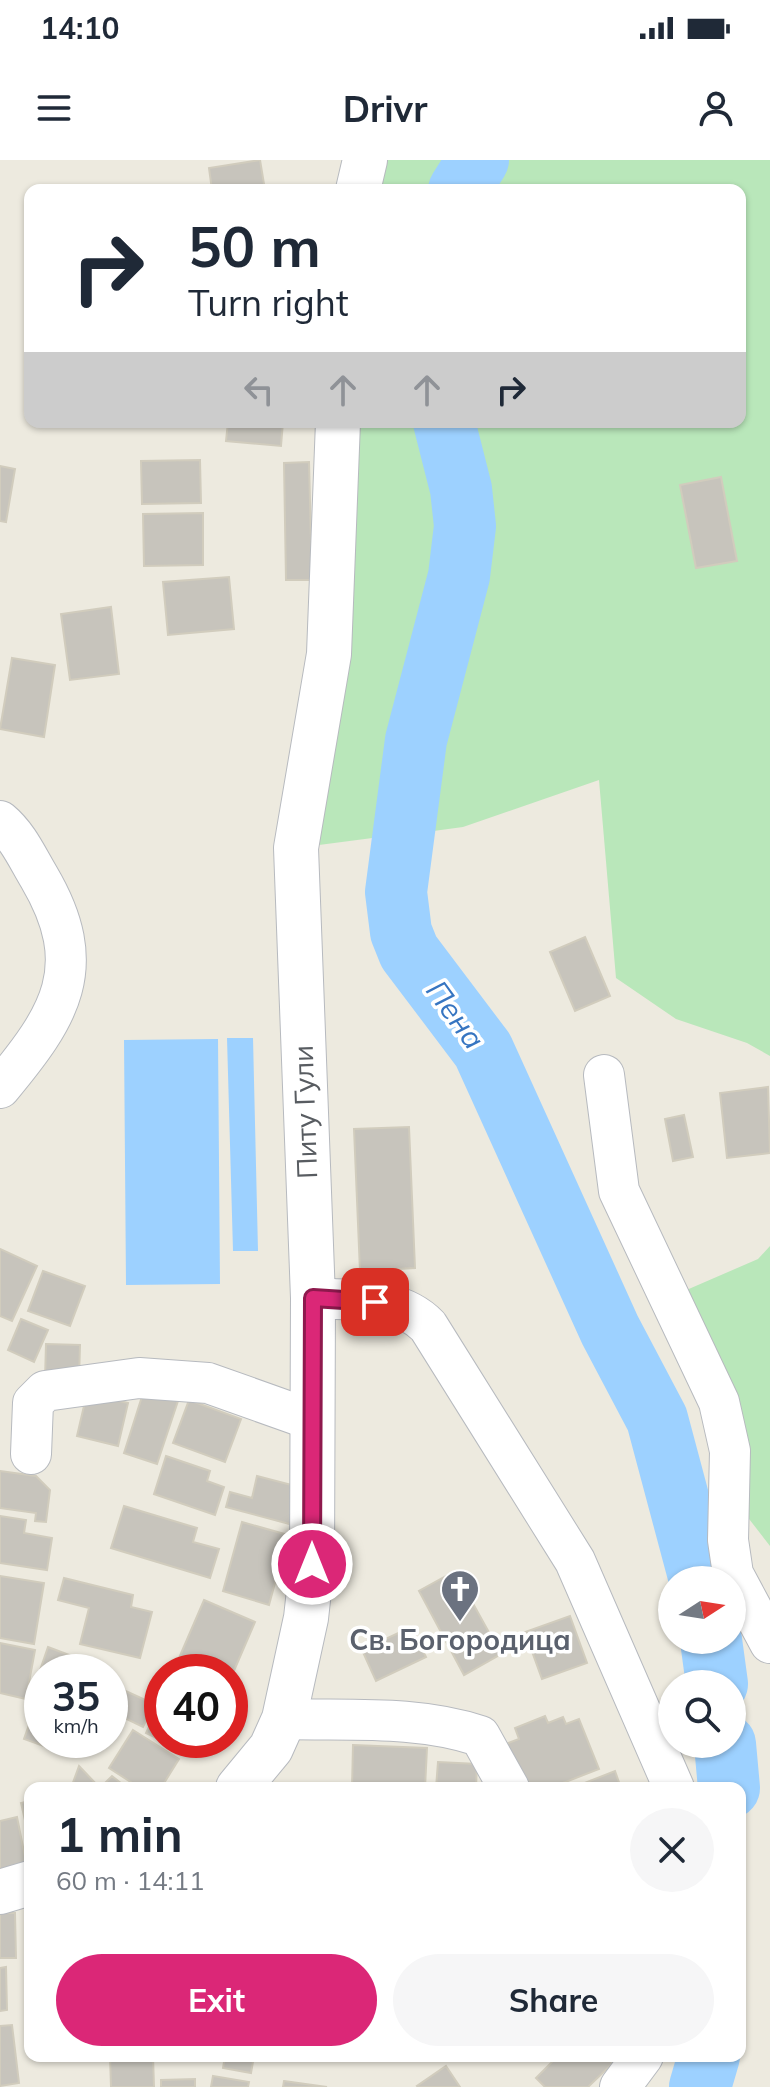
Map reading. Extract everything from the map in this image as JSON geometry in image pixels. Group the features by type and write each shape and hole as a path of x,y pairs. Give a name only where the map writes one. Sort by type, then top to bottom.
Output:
{"street":[{"path":"359,184 365,160"},
{"name":"Питу Гули","path":"243,1782 271,1748 284,1719 306,1618 312,1564 313,1298 296,848 329,654 338,428"},
{"path":"0,821 13,832 47,890 67,953 62,994 50,1025 0,1088"},
{"path":"604,1075 619,1191 719,1402 730,1451 728,1540 733,1574 770,1643"},
{"path":"313,1298 396,1305 416,1313 428,1326 575,1561 671,1782"},
{"path":"31,1454 33,1403 45,1391 139,1378 208,1383 312,1420"},
{"path":"284,1719 410,1721 454,1728 480,1736 506,1782"},
{"path":"0,1892 24,1885"},
{"path":"620,2087 639,2062"}],"green space":[{"path":"365,160 478,160 463,184 359,184"},
{"path":"499,160 770,160 770,1056 747,1043 676,1019 616,978 599,780 463,827 426,832 462,651 482,513 466,428 746,428 746,184 479,184"},
{"path":"337,428 446,428 461,489 465,526 459,576 416,740 403,834 296,848"},
{"path":"770,1246 770,1546 729,1493 668,1298 758,1259"}],"water":[{"path":"227,1038 253,1038 258,1251 233,1251"},
{"path":"218,1039 220,1284 126,1285 124,1040"}],"building":[{"path":"260,160 264,184 211,184 209,168"},
{"path":"227,428 282,428 281,446 226,441"},
{"path":"200,460 201,503 142,504 141,461"},
{"path":"309,462 312,580 286,580 284,463"},
{"path":"0,466 15,469 6,522 0,521"},
{"path":"721,477 737,561 696,568 680,485"},
{"path":"203,513 203,565 144,566 143,514"},
{"path":"229,577 234,629 168,635 163,582"},
{"path":"111,607 119,674 70,680 61,614"},
{"path":"12,658 55,665 44,737 0,729"},
{"path":"585,937 610,996 575,1011 550,952"},
{"path":"768,1087 770,1153 727,1158 720,1093"},
{"path":"684,1115 693,1157 673,1161 665,1119"},
{"path":"409,1127 415,1268 360,1271 354,1129"},
{"path":"0,1249 37,1266 12,1321 0,1316"},
{"path":"43,1271 85,1286 70,1326 28,1311"},
{"path":"21,1319 48,1330 34,1362 8,1350"},
{"path":"46,1344 80,1345 79,1379 45,1379"},
{"path":"145,1387 179,1398 157,1464 124,1453"},
{"path":"87,1393 128,1403 118,1446 77,1436"},
{"path":"189,1400 241,1419 225,1462 173,1443"},
{"path":"166,1456 210,1471 207,1481 224,1487 215,1515 154,1494"},
{"path":"0,1471 36,1476 50,1490 46,1522 35,1521 36,1513 0,1508"},
{"path":"257,1476 303,1488 293,1525 226,1507 230,1492 252,1498"},
{"path":"124,1506 197,1528 193,1542 219,1549 210,1578 111,1548"},
{"path":"0,1516 26,1520 24,1533 52,1538 47,1570 0,1563"},
{"path":"242,1522 288,1535 269,1605 223,1591"},
{"name":"Св. Богородица","path":"455,1571 501,1654 464,1675 419,1591"},
{"path":"0,1576 44,1583 34,1644 0,1638"},
{"path":"64,1578 133,1595 131,1607 152,1612 140,1658 80,1644 89,1608 58,1600"},
{"path":"204,1600 255,1622 241,1654 181,1654"},
{"path":"570,1616 587,1663 542,1679 525,1632"},
{"path":"411,1627 426,1657 376,1681 362,1650"},
{"path":"0,1643 35,1650 34,1654 24,1654 24,1699 0,1693"},
{"path":"48,1647 67,1654 46,1654"},
{"path":"128,1692 144,1699 143,1727 128,1720"},
{"path":"545,1716 548,1723 563,1717 566,1724 579,1719 599,1769 565,1782 518,1782 503,1745 519,1739 515,1728"},
{"path":"133,1730 144,1737 144,1758 179,1759 165,1782 131,1782 109,1768 115,1758 128,1758 128,1738"},
{"path":"353,1745 427,1748 425,1782 352,1782"},
{"path":"438,1762 477,1764 476,1782 436,1782"},
{"path":"79,1766 94,1782 73,1782"},
{"path":"615,1771 619,1782 587,1782"},
{"path":"112,1776 120,1782 106,1782"},
{"path":"17,1817 24,1852 24,1873 0,1878 0,1821"},
{"path":"0,1913 15,1913 16,1958 0,1958"},
{"path":"6,1967 7,2010 0,2011 0,1968"},
{"path":"12,2025 19,2083 0,2086 0,2026"},
{"path":"110,2062 153,2062 154,2087 111,2087"},
{"path":"224,2062 253,2062 251,2073 223,2068"},
{"path":"552,2062 613,2063 588,2087 545,2087 536,2078"},
{"path":"446,2066 460,2087 417,2086"},
{"path":"213,2076 249,2082 248,2087 211,2087"},
{"path":"195,2079 195,2087 161,2087 161,2080"},
{"path":"284,2081 327,2087 283,2087"}],"waterway":[{"name":"Пена","path":"463,184 478,160"},
{"name":"Пена","path":"446,428 461,489 465,526 459,576 416,740 396,892 401,932 409,952 483,1050 610,1330 657,1419 696,1566"},
{"name":"Пена","path":"713,1654 715,1670"},
{"name":"Пена","path":"726,1758 728,1782"},
{"name":"Пена","path":"700,2087 707,2062"}],"place":[{"name":"Св. Богородица","path":"460,1623"}],"route":[{"path":"312,1564 313,1298 375,1302"}]}
